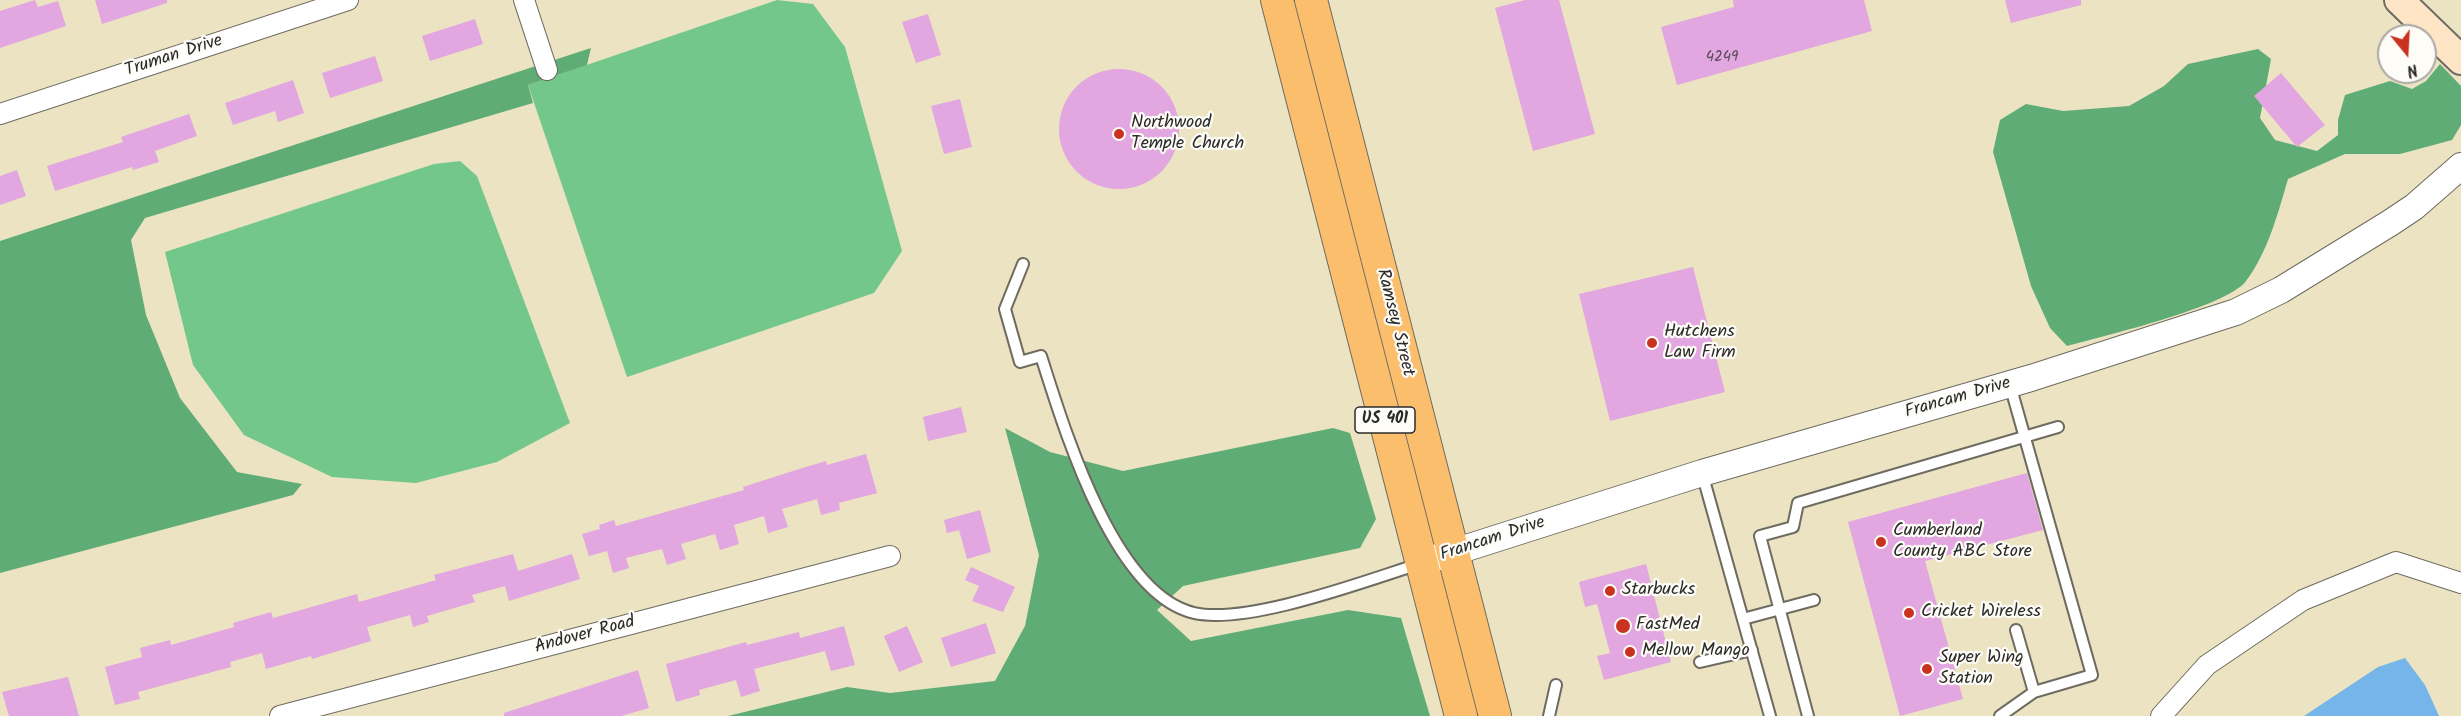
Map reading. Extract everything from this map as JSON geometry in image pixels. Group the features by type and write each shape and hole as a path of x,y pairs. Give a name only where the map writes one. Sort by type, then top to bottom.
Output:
{"main road":[{"name":"Ramsey Street","path":"1276,0 1461,716"},
{"name":"Ramsey Street","path":"1311,0 1495,716"},
{"path":"2399,0 2461,60"}],"street":[{"name":"Truman Drive","path":"0,114 348,0"},
{"path":"524,0 547,70"},
{"name":"Francam Drive","path":"1422,563 1702,473 2010,384 2210,321 2258,302 2390,224 2414,207 2461,166"},
{"name":"Andover Road","path":"280,716 890,556"},
{"path":"2161,716 2206,665 2303,600 2396,562 2461,583"}],"lane":[{"path":"1023,264 1005,309 1020,362 1041,356 1073,446 1113,539 1135,570 1165,600 1195,613 1247,611 1311,597 1422,563"},
{"path":"2000,716 2034,692 2092,675 2010,384"},
{"path":"1808,716 1760,536 1793,527 1798,503 2058,427"},
{"path":"1702,473 1770,716"},
{"path":"1743,619 1814,600"},
{"path":"2016,630 2034,692"},
{"path":"1700,662 1752,650"},
{"path":"1549,716 1556,685"}],"green space":[{"path":"777,0 813,4 845,47 902,251 874,293 627,377 528,85"},
{"path":"591,48 587,65 528,85 533,103 145,218 131,240 146,315 180,398 237,472 302,484 293,495 0,573 0,241"},
{"path":"2258,49 2271,59 2260,118 2275,140 2317,151 2338,135 2338,120 2345,95 2380,84 2398,84 2412,89 2421,84 2437,84 2437,68 2440,64 2461,86 2461,125 2452,140 2400,154 2345,154 2288,179 2272,232 2260,258 2246,281 2234,291 2215,301 2163,320 2067,346 2050,328 2031,286 1993,152 2000,120 2026,104 2063,111 2129,106 2164,86 2188,64"},
{"path":"460,161 477,176 570,423 497,462 416,483 332,477 244,435 193,365 165,252 434,164"},
{"path":"1005,428 1050,452 1123,471 1333,428 1350,433 1376,519 1360,548 1183,586 1157,610 1191,641 1348,610 1401,618 1430,716 728,716 847,687 890,693 995,681 1025,626 1039,555"}],"water":[{"path":"2405,658 2425,685 2439,716 2304,716 2378,667"}],"building":[{"path":"35,0 38,7 58,1 66,26 0,48 0,11"},
{"path":"95,0 167,0 167,3 102,24"},
{"path":"1525,0 1559,0 1595,134 1533,151 1495,8"},
{"path":"1733,0 1864,0 1872,31 1677,85 1661,27 1734,7"},
{"path":"2005,0 2081,0 2081,5 2011,23"},
{"path":"928,14 941,55 916,63 902,22"},
{"path":"475,19 483,44 430,61 422,36"},
{"path":"375,56 383,81 330,98 322,73"},
{"name":"Northwood Temple Church","path":"1119,69 1142,73 1162,86 1175,106 1179,129 1175,152 1162,172 1142,185 1119,189 1096,185 1076,172 1063,152 1059,129 1063,106 1076,86 1096,73"},
{"path":"2281,73 2325,125 2297,147 2254,96"},
{"path":"293,80 304,113 278,122 275,111 233,125 225,103"},
{"path":"960,99 972,147 944,154 931,106"},
{"path":"189,114 197,136 155,151 159,162 133,170 132,167 55,191 47,166 123,142 121,137"},
{"path":"17,170 26,196 0,205 0,176"},
{"name":"Hutchens Law Firm","path":"1693,267 1725,392 1610,421 1579,294"},
{"path":"961,407 967,432 928,441 923,417"},
{"path":"866,454 877,493 839,503 840,510 821,515 817,499 782,509 788,527 768,533 764,516 734,525 739,544 720,550 715,534 681,544 686,559 667,565 662,549 626,558 629,568 613,573 607,551 589,556 582,534 600,529 599,525 614,520 616,526 744,490 743,487 826,461 827,465"},
{"path":"2027,473 2043,530 1925,561 1963,699 1900,716 1848,522"},
{"path":"980,510 991,552 967,559 959,530 947,533 944,520"},
{"path":"513,554 518,571 572,554 580,579 509,601 505,586 472,595 475,602 427,616 429,622 413,627 410,615 367,627 371,641 312,659 311,656 266,669 262,653 230,662 231,667 138,692 140,699 115,705 105,667 142,657 140,648 170,640 171,645 234,627 233,623 271,612 273,618 357,594 359,602 436,580 434,575"},
{"path":"1646,564 1671,662 1604,680 1597,656 1610,653 1597,604 1585,607 1579,582"},
{"path":"971,567 1015,587 1003,612 972,601 979,586 965,580"},
{"path":"986,623 996,653 951,667 941,638"},
{"path":"844,626 855,665 831,671 825,651 754,669 760,691 741,697 736,680 699,690 700,695 676,702 666,664 746,642 747,645 799,632 800,638"},
{"path":"907,626 923,662 899,672 884,636"},
{"path":"638,670 649,708 621,716 504,716 504,713"},
{"path":"68,677 79,716 9,716 2,692"}],"place":[{"name":"Northwood Temple Church","path":"1119,134"},
{"name":"Hutchens Law Firm","path":"1652,343"},
{"name":"Cumberland County ABC Store","path":"1881,542"},
{"name":"Starbucks","path":"1610,591"},
{"name":"Cricket Wireless","path":"1909,613"},
{"name":"FastMed","path":"1623,626"},
{"name":"Mellow Mango","path":"1630,652"},
{"name":"Super Wing Station","path":"1927,669"}]}
